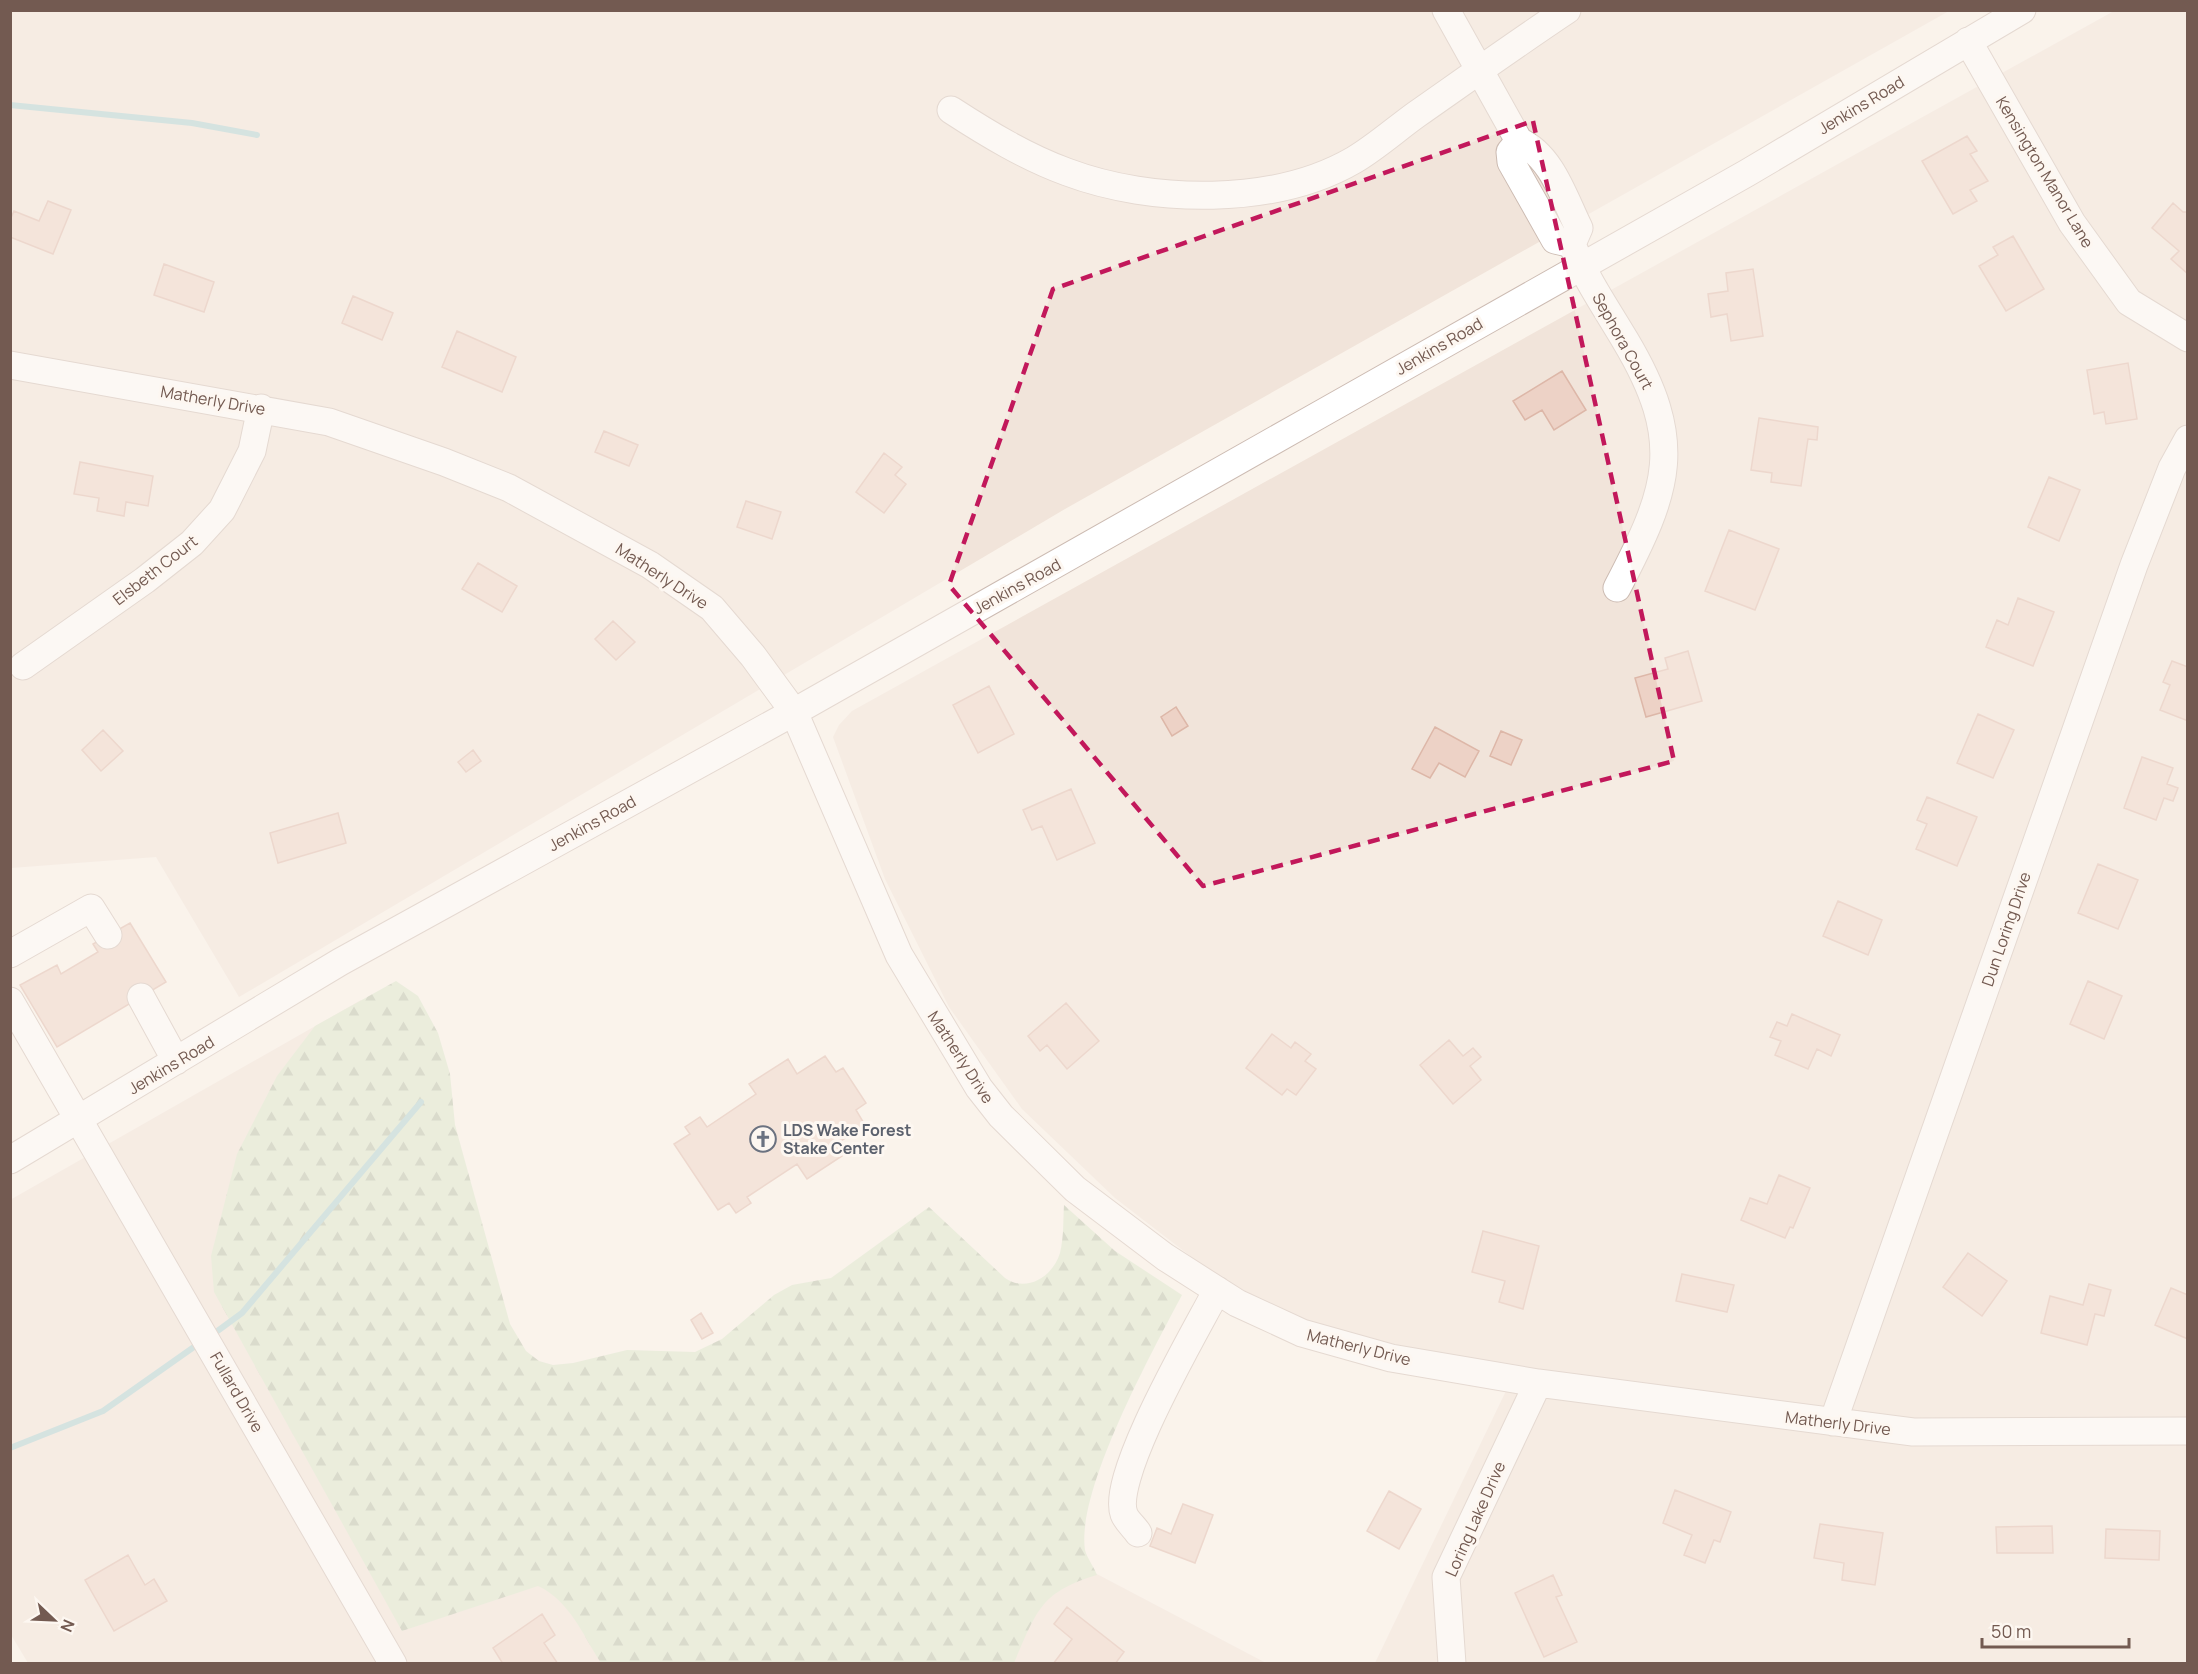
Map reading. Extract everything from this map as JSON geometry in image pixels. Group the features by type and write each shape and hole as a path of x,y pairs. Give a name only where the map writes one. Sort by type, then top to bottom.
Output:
{"street":[{"path":"1446,10 1519,141 1510,152 1511,162 1555,240 1576,254"},
{"path":"951,110 990,135 1070,174 1143,191 1218,196 1298,185 1354,160 1567,10"},
{"name":"Jenkins Road","path":"10,1160 340,962 794,712 1576,254 1747,173 2022,10"},
{"name":"Kensington Manor Lane","path":"1968,41 2072,223 2129,302 2187,338"},
{"name":"Sephora Court","path":"1576,254 1645,375 1660,414 1664,435 1665,470 1660,494 1648,527 1617,588"},
{"name":"Matherly Drive","path":"10,365 261,408 329,422 444,462 509,488 594,532 650,565 712,608 753,656 794,712 899,955 979,1088 1001,1116 1075,1189 1165,1257 1237,1303 1302,1333 1391,1358 1538,1383 1913,1432 2187,1431"},
{"name":"Elsbeth Court","path":"23,666 145,580 192,543 222,510 252,451 261,408"},
{"name":"Dun Loring Drive","path":"1833,1422 2134,565 2172,468 2187,439"},
{"path":"10,954 91,908 108,935"},
{"path":"141,997 176,1061"},
{"name":"Fullard Drive","path":"10,1001 81,1119 393,1664"},
{"path":"1138,1533 1124,1514 1124,1484 1153,1412 1217,1290"},
{"name":"Loring Lake Drive","path":"1452,1664 1446,1577 1538,1383"}],"highlighted area":[{"path":"1533,121 1674,761 1203,886 949,585 1053,289"}],"shaded area":[{"path":"11,11 1949,11 1065,509 239,997 156,857 11,868"},
{"path":"2114,11 2187,11 2187,1663 1375,1663 1518,1366 1419,1351 1288,1315 1211,1272 1115,1198 1022,1109 949,1007 885,879 833,737 839,725 852,711"},
{"path":"361,1000 560,1527 864,1663 28,1663 10,1633 10,1200"},
{"path":"979,1512 1266,1663 904,1664"}],"green space":[{"path":"396,981 418,996 438,1033 450,1074 455,1125 510,1324 526,1351 539,1361 553,1365 573,1363 627,1350 695,1352 722,1339 774,1295 792,1285 831,1278 929,1207 1005,1278 1021,1284 1038,1280 1056,1262 1062,1241 1064,1205 1115,1251 1182,1295 1119,1421 1092,1493 1085,1524 1085,1550 1097,1575 1063,1589 1043,1606 1035,1617 1014,1663 601,1663 567,1609 549,1592 538,1586 402,1631 214,1292 211,1256 237,1154 277,1076 315,1026"}],"building":[{"path":"1967,136 1977,151 1970,154 1988,181 1970,190 1977,201 1953,214 1922,161"},
{"path":"48,201 71,210 53,254 10,237 10,220 14,211 39,221"},
{"path":"2173,203 2183,212 2188,212 2188,274 2171,259 2179,251 2152,228"},
{"path":"2013,236 2044,289 2006,311 1979,266 1998,255 1993,247"},
{"path":"164,264 214,282 204,312 154,295"},
{"path":"1753,269 1763,336 1731,341 1727,314 1711,317 1708,294 1728,291 1726,273"},
{"path":"353,296 393,313 382,340 342,323"},
{"path":"457,331 516,357 502,392 442,367"},
{"path":"2128,363 2137,419 2106,424 2104,412 2094,414 2087,370"},
{"path":"1562,371 1586,410 1554,430 1542,410 1525,420 1513,401"},
{"path":"1759,418 1818,427 1817,440 1808,439 1801,486 1771,482 1772,473 1751,470"},
{"path":"604,431 638,445 629,466 595,452"},
{"path":"884,453 902,467 895,475 906,484 884,513 856,492"},
{"path":"80,462 153,476 148,506 126,502 124,516 97,511 99,498 74,494"},
{"path":"2049,477 2080,490 2059,541 2028,527"},
{"path":"746,501 781,512 772,539 737,527"},
{"path":"1729,530 1779,549 1755,610 1705,591"},
{"path":"478,563 517,586 502,612 462,589"},
{"path":"2018,598 2054,612 2033,666 1986,647 1997,620 2008,625"},
{"path":"613,621 635,642 616,660 595,639"},
{"path":"1688,651 1702,701 1646,717 1635,678 1668,669 1665,658"},
{"path":"2172,661 2188,667 2188,721 2160,710 2170,685 2163,682"},
{"path":"989,686 1014,734 978,753 953,705"},
{"path":"1176,707 1188,726 1172,736 1161,717"},
{"path":"1978,714 2014,730 1993,778 1957,763"},
{"path":"1435,727 1479,751 1465,777 1439,763 1430,778 1412,769"},
{"path":"103,730 123,751 101,771 82,750"},
{"path":"1501,731 1522,740 1511,765 1490,756"},
{"path":"473,750 481,761 466,772 458,762"},
{"path":"2142,757 2173,768 2167,784 2178,788 2173,801 2164,798 2156,820 2124,808"},
{"path":"1071,789 1095,843 1057,860 1042,826 1032,830 1023,810"},
{"path":"1927,797 1977,817 1957,866 1916,849 1927,824 1917,820"},
{"path":"338,813 346,843 278,863 270,833"},
{"path":"2098,864 2138,880 2118,929 2078,913"},
{"path":"1838,901 1882,920 1868,955 1823,936"},
{"path":"130,923 166,982 57,1047 20,985 57,965 61,974 98,952 93,944"},
{"path":"2088,981 2122,996 2104,1039 2070,1024"},
{"path":"1066,1003 1099,1041 1067,1069 1047,1045 1040,1051 1028,1036"},
{"path":"1792,1014 1840,1035 1831,1056 1817,1049 1808,1069 1775,1055 1781,1041 1770,1037 1777,1022 1787,1026"},
{"path":"1272,1034 1291,1048 1295,1042 1311,1054 1305,1061 1316,1069 1296,1095 1287,1089 1282,1095 1246,1068"},
{"path":"1449,1040 1463,1056 1473,1048 1481,1057 1470,1066 1481,1080 1453,1104 1420,1065"},
{"name":"LDS Wake Forest Stake Center","path":"825,1056 836,1072 843,1068 866,1103 856,1110 865,1125 835,1145 842,1156 807,1179 797,1164 747,1197 751,1203 736,1213 729,1203 718,1210 674,1144 690,1134 685,1127 700,1117 707,1127 756,1094 749,1084 788,1059 797,1074"},
{"path":"1779,1175 1810,1188 1793,1228 1790,1227 1785,1238 1741,1220 1750,1198 1767,1204"},
{"path":"1483,1231 1539,1246 1523,1309 1499,1302 1505,1281 1472,1272"},
{"path":"1968,1253 2007,1281 1982,1316 1943,1287"},
{"path":"1682,1274 1734,1285 1727,1312 1676,1301"},
{"path":"2089,1284 2111,1290 2104,1316 2095,1314 2087,1345 2041,1333 2050,1296 2083,1305"},
{"path":"2171,1288 2188,1295 2188,1339 2155,1325"},
{"path":"701,1313 713,1333 702,1339 691,1320"},
{"path":"1675,1490 1731,1512 1720,1542 1714,1540 1705,1563 1684,1555 1692,1535 1663,1523"},
{"path":"1389,1491 1421,1509 1399,1549 1367,1531"},
{"path":"1183,1504 1213,1515 1195,1563 1150,1546 1157,1528 1171,1534"},
{"path":"1820,1524 1883,1533 1875,1585 1842,1580 1844,1563 1814,1558"},
{"path":"2052,1526 2053,1553 1997,1553 1996,1527"},
{"path":"2106,1529 2160,1531 2159,1560 2105,1558"},
{"path":"128,1555 145,1585 154,1579 167,1601 114,1631 85,1580"},
{"path":"1553,1575 1562,1595 1556,1597 1577,1642 1544,1657 1515,1593"},
{"path":"1067,1607 1124,1652 1115,1664 1053,1664 1072,1639 1054,1624"},
{"path":"542,1614 555,1635 544,1643 558,1664 503,1664 493,1648"}],"waterway":[{"path":"10,105 192,123 257,135"},
{"path":"212,1335 242,1313 421,1102"},
{"path":"10,1448 103,1411 201,1342"}],"place":[{"name":"LDS Wake Forest Stake Center","path":"763,1139"}]}
